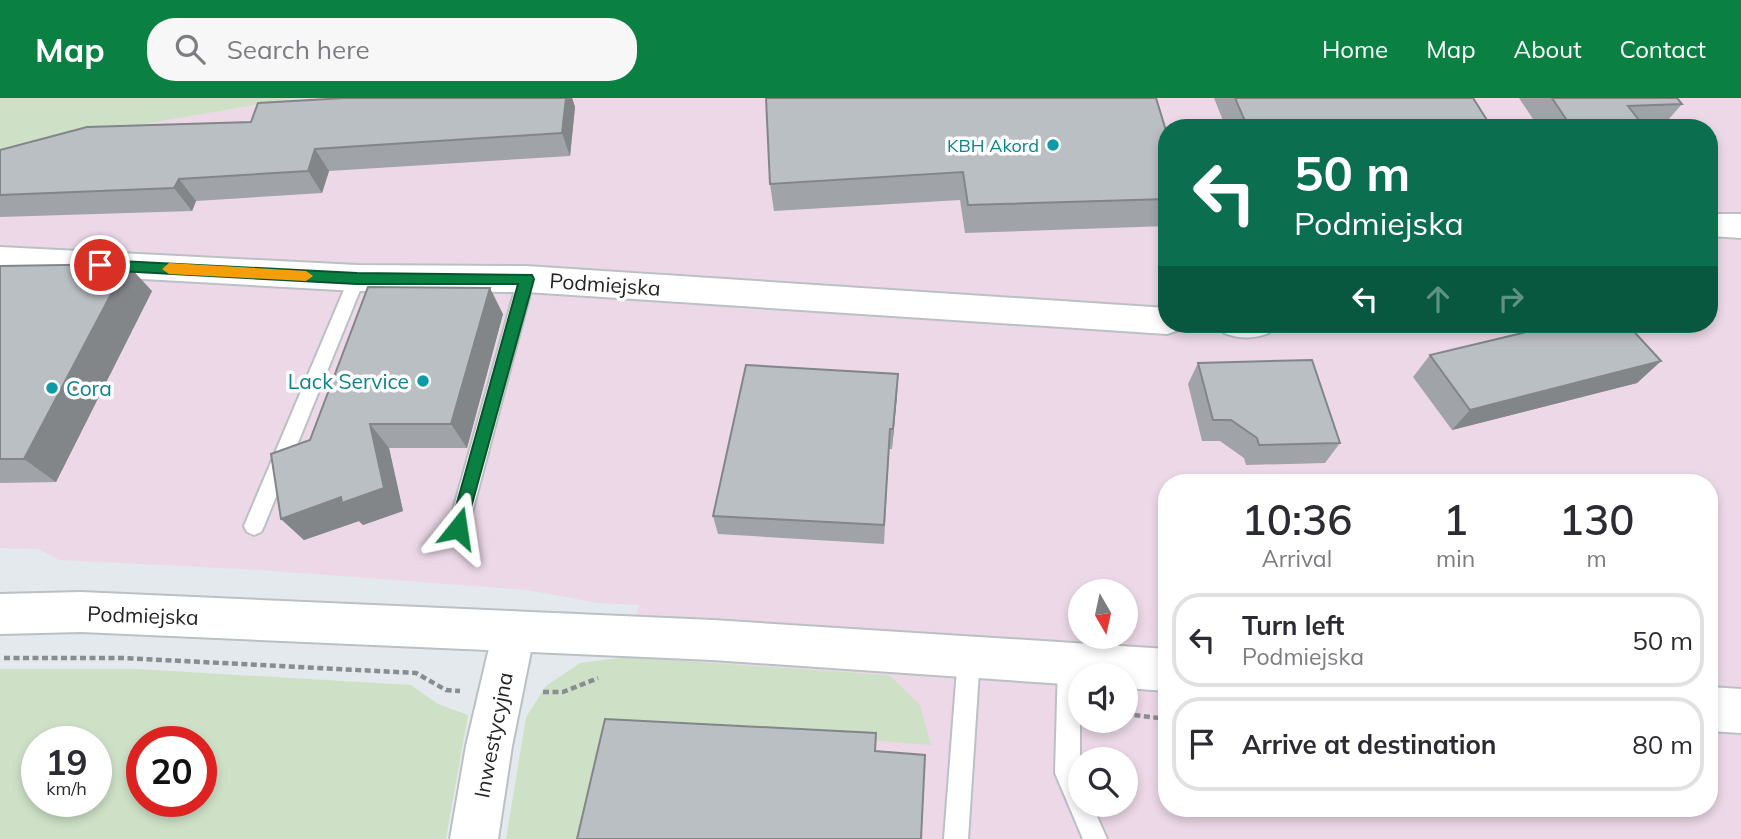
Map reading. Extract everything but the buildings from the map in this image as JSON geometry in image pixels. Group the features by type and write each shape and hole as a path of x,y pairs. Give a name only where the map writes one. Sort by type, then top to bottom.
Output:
{"street":[{"name":"Podmiejska","path":"0,259 357,278 527,279 1158,320"},
{"name":"Podmiejska","path":"0,614 81,612 514,631 1068,664"},
{"name":"Inwestycyjna","path":"474,839 489,746 514,631"},
{"name":"Podmiejska","path":"1138,668 1158,669"},
{"path":"1718,710 1741,711"}],"lane":[{"path":"254,526 357,278"},
{"path":"458,528 527,279"},
{"path":"956,839 969,656"},
{"path":"1068,718 1068,775"},
{"path":"1085,817 1094,839"}],"path":[{"path":"0,658 124,658 416,673 446,690 464,691"},
{"path":"539,692 563,692 592,679 604,678"},
{"path":"1138,715 1158,718"}],"shaded area":[{"path":"295,98 1741,98 1741,839 584,839 889,675 627,657 639,605 597,603 528,590 261,570 59,560 38,549 0,548 0,149"}],"green space":[{"path":"0,98 295,98 0,149"},
{"path":"627,657 889,675 920,705 931,745 612,721 584,839 506,839 526,717 546,686 580,663"},
{"path":"0,669 138,669 411,685 438,704 468,715 446,839 0,839"}],"slow traffic":[{"path":"169,269 306,276"}],"place":[{"name":"KBH Akord","path":"1053,145"},
{"name":"Lack Service","path":"423,381"},
{"name":"Cora","path":"52,388"}],"route":[{"path":"100,265 357,278 527,279 458,528"}]}
